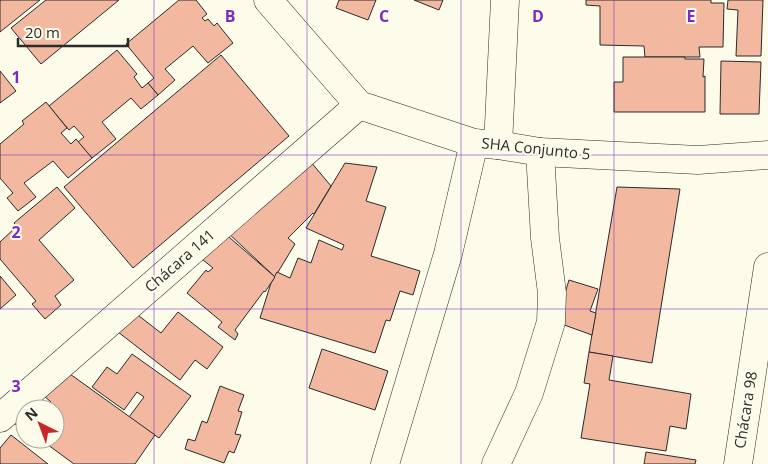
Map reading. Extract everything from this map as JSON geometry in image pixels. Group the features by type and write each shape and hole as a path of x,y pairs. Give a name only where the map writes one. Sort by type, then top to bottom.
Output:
{"street":[{"path":"268,0 359,105"},
{"path":"385,464 448,254 486,144 504,0"},
{"name":"SHA Conjunto 5","path":"359,105 486,144 540,152 698,160 768,155"},
{"name":"Chácara 141","path":"0,418 359,105"},
{"path":"496,464 529,393 551,322 552,294 545,238 540,152"},
{"name":"Chácara 98","path":"738,464 768,267"}],"building":[{"path":"0,0 40,0 0,32"},
{"path":"46,0 119,0 41,64 11,28"},
{"path":"179,0 196,0 207,14 202,18 205,21 208,19 214,26 217,23 233,43 208,63 193,46 165,69 175,80 158,95 148,83 154,78 126,44"},
{"path":"339,0 376,0 368,20 336,8"},
{"path":"414,0 443,0 439,10"},
{"path":"586,0 711,0 711,3 724,3 723,47 699,47 700,57 645,57 644,46 600,45 600,6 586,5"},
{"path":"728,0 763,0 761,56 736,56 738,10 727,9"},
{"path":"117,50 137,74 134,77 142,88 148,83 158,95 141,109 131,98 102,122 116,139 92,158 78,142 84,137 74,126 69,130 49,106"},
{"path":"221,55 289,136 133,268 64,187"},
{"path":"623,57 685,57 685,59 704,59 705,112 614,112 614,82 623,82"},
{"path":"721,61 761,62 759,114 720,114"},
{"path":"0,71 16,91 0,103"},
{"path":"46,102 67,128 61,133 71,144 76,139 92,158 68,178 53,161 24,183 36,197 18,211 7,198 13,193 0,178 0,144 24,124 22,121"},
{"path":"310,161 331,186 314,214 288,238 295,244 275,277 226,231"},
{"path":"345,163 377,167 366,201 386,207 371,256 420,271 413,295 400,291 390,321 386,320 375,353 260,318 271,283 277,272 290,278 298,258 311,263 319,240 342,250 344,245 306,228"},
{"path":"57,187 75,208 39,240 74,280 55,296 61,305 45,319 32,304 36,301 0,259 0,242 17,226 14,223"},
{"path":"617,187 680,189 652,363 589,352"},
{"path":"222,231 275,277 235,330 238,334 235,340 218,327 222,322 187,293 206,270 208,272 213,268 197,255"},
{"path":"0,276 16,295 0,309"},
{"path":"569,280 598,289 590,311 596,313 592,335 556,322"},
{"path":"134,312 161,333 178,312 223,347 207,369 195,360 180,380 118,332"},
{"path":"322,349 388,371 375,410 309,388"},
{"path":"589,352 613,356 609,380 691,394 686,429 670,426 666,451 581,438 590,384 584,383"},
{"path":"132,354 191,396 159,438 129,417 144,397 137,392 124,410 92,387 107,367 117,374"},
{"path":"63,369 155,435 135,464 74,464 54,449 65,449 65,399 48,399 44,396"},
{"path":"220,386 244,395 238,411 242,412 235,434 241,435 234,453 229,451 224,463 185,449 188,439 195,441 202,421 207,423"},
{"path":"11,435 15,438 15,449 29,449 48,464 0,464 0,448"},
{"path":"646,452 696,460 695,464 644,464"}]}
